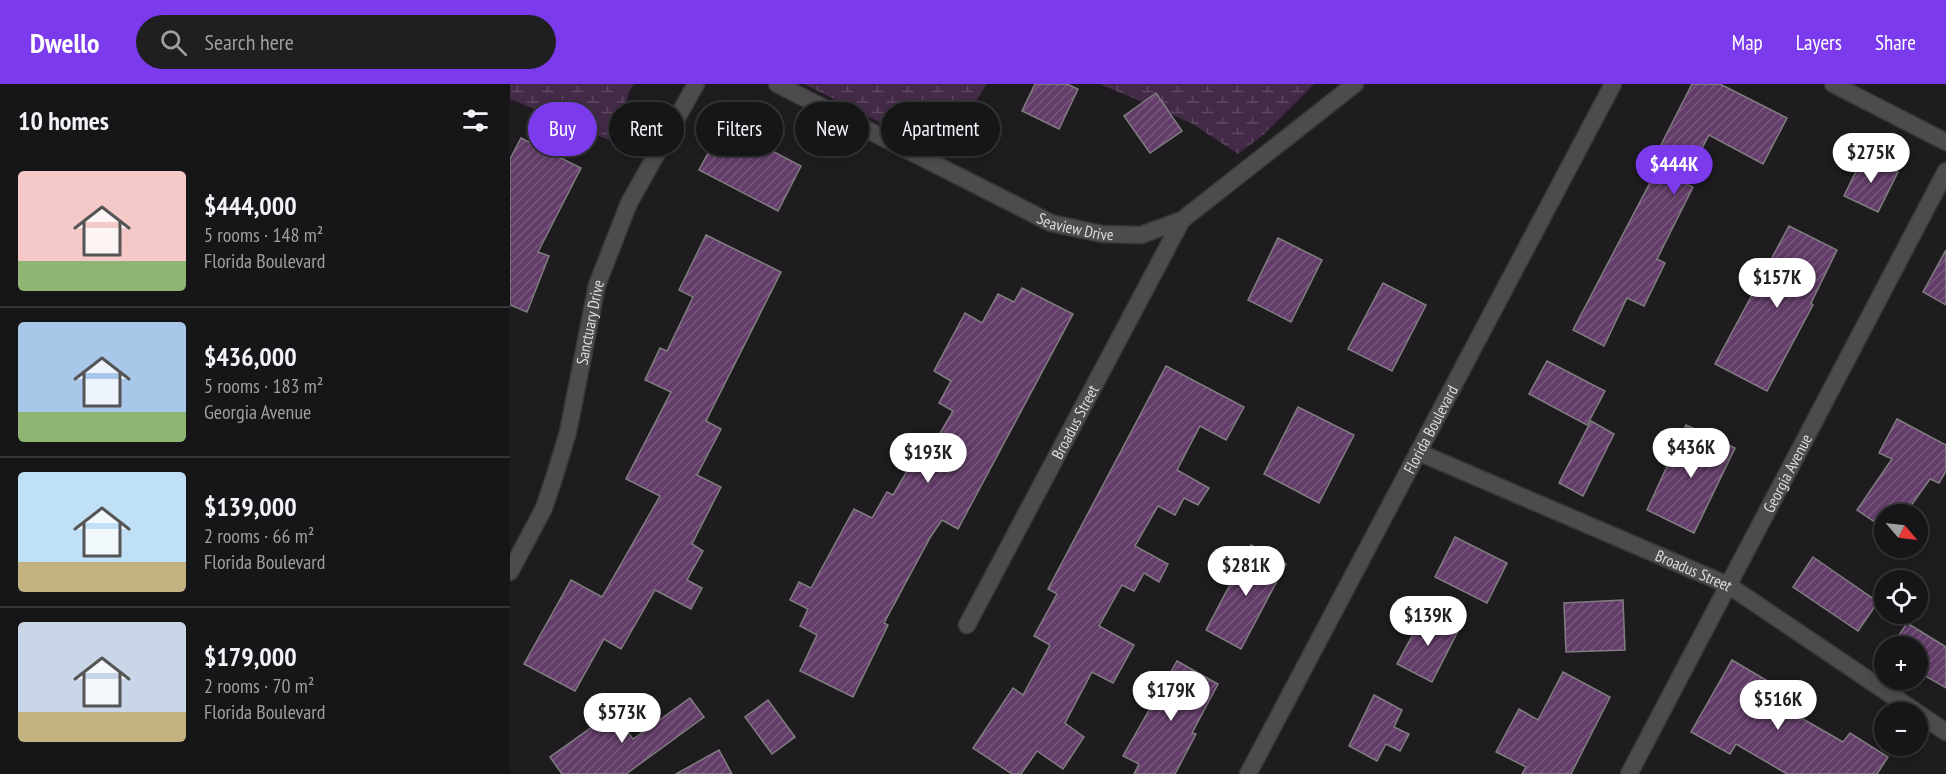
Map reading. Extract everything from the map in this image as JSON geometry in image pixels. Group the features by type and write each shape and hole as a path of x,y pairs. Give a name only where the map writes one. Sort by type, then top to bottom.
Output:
{"street":[{"name":"Sanctuary Drive","path":"510,572 544,508 555,475 568,432 597,285 629,203 696,84"},
{"name":"Seaview Drive","path":"777,84 1051,224 1102,234 1141,235 1182,220 1355,84"},
{"name":"Florida Boulevard","path":"1248,774 1613,84"},
{"path":"1833,84 1946,142"},
{"name":"Georgia Avenue","path":"1629,774 1946,171"},
{"name":"Broadus Street","path":"966,625 1182,220"},
{"name":"Broadus Street","path":"1418,452 1728,585 1946,732"}],"green space":[{"path":"510,84 634,84 626,102 609,102 609,140 597,135 597,102 528,102 528,106 510,99"},
{"path":"804,84 987,84 975,102 881,102 881,123 869,117 869,102 839,102"},
{"path":"1100,84 1314,84 1263,135 1238,154 1191,123"}],"building":[{"path":"1035,84 1067,84 1078,89 1059,129 1022,111"},
{"path":"1692,84 1720,84 1787,118 1763,164 1709,135 1684,183 1693,187 1657,259 1665,263 1644,306 1627,298 1604,346 1573,330 1667,150 1660,147"},
{"path":"1156,93 1182,131 1150,153 1124,116"},
{"path":"521,138 528,142 528,156 557,156 581,168 538,252 549,256 527,312 510,305 510,159"},
{"path":"1864,155 1898,172 1878,212 1844,196"},
{"path":"706,156 782,156 801,166 778,211 699,170"},
{"path":"1789,226 1837,250 1811,303 1813,305 1767,391 1715,364"},
{"path":"706,235 781,272 706,421 721,429 697,475 721,487 692,544 703,551 687,580 702,588 691,609 655,590 621,649 604,639 575,691 524,664 571,580 602,597 660,496 626,479 671,392 645,380 660,348 667,351 693,297 679,290"},
{"path":"1278,238 1322,260 1291,322 1248,300"},
{"path":"1946,250 1946,305 1923,292"},
{"path":"1383,283 1426,305 1392,371 1348,349"},
{"path":"1022,288 1073,314 958,529 942,520 931,536 884,623 888,625 853,697 800,671 817,635 800,626 808,609 790,600 799,582 811,588 854,509 872,518 887,492 893,495 913,461 902,455 912,439 931,449 953,411 939,403 951,381 934,371 965,313 982,323 998,294 1014,302"},
{"path":"1547,361 1605,391 1587,425 1529,394"},
{"path":"1166,366 1244,407 1226,440 1200,426 1177,470 1209,488 1198,505 1184,498 1175,515 1158,506 1135,546 1168,564 1159,582 1144,573 1134,591 1122,585 1099,626 1134,645 1113,683 1092,672 1065,723 1084,737 1063,769 1037,751 1021,774 1012,774 973,748 1013,688 1023,695 1050,645 1034,636 1057,594 1048,589"},
{"path":"1298,407 1354,435 1319,503 1264,474"},
{"path":"1897,419 1946,445 1946,471 1939,483 1930,479 1912,504 1874,504 1874,521 1857,510 1892,459 1879,453"},
{"path":"1591,421 1614,434 1583,496 1559,483"},
{"path":"1686,425 1735,448 1694,533 1647,510"},
{"path":"1455,537 1507,563 1487,603 1435,577"},
{"path":"1251,545 1286,564 1241,649 1206,630"},
{"path":"1813,557 1874,599 1874,608 1858,631 1793,587"},
{"path":"1623,600 1625,650 1566,652 1564,603"},
{"path":"1425,612 1459,629 1432,682 1397,664"},
{"path":"1909,624 1946,647 1946,688 1928,677 1928,636 1899,636"},
{"path":"1732,660 1771,683 1763,696 1843,742 1850,733 1874,748 1874,756 1888,757 1877,774 1787,774 1736,744 1730,754 1691,732"},
{"path":"1177,661 1218,684 1192,733 1196,734 1175,774 1134,774 1139,764 1123,756"},
{"path":"1563,672 1610,697 1571,774 1522,774 1526,767 1496,752 1519,709 1538,720"},
{"path":"1374,695 1402,710 1394,727 1409,734 1400,751 1386,744 1377,761 1349,746"},
{"path":"690,698 704,717 626,774 562,774 550,757 613,712 633,739"},
{"path":"768,700 795,737 772,754 745,717"},
{"path":"719,750 732,774 676,774"}]}
